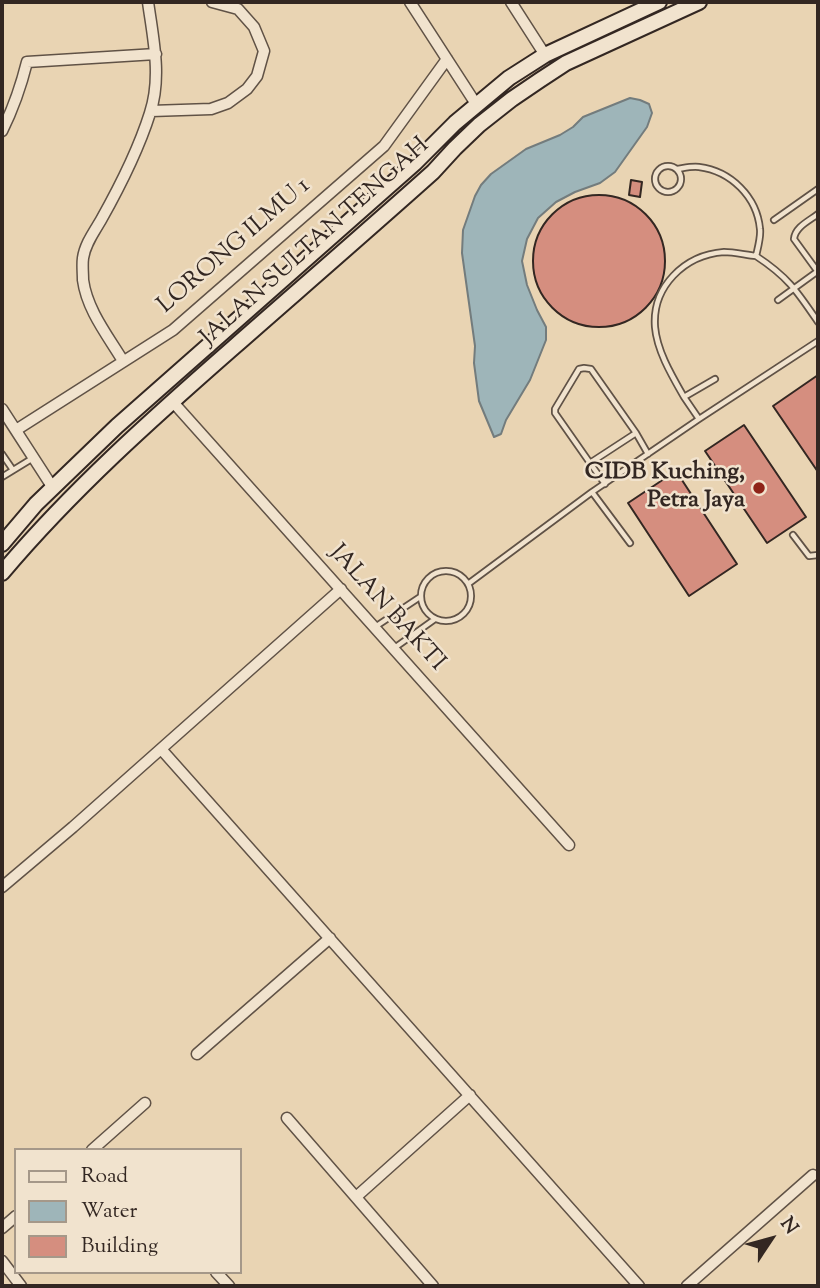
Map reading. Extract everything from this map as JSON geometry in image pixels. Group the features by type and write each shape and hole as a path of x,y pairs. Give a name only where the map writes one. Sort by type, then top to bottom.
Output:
{"main road":[{"name":"JALAN SULTAN TENGAH","path":"2,544 53,488 117,426 415,163 476,104 545,55 659,2"},
{"name":"JALAN SULTAN TENGAH","path":"2,573 72,496 172,401 423,181 479,125 566,63 699,2"}],"street":[{"path":"123,361 89,304 83,281 83,258 151,111 156,83 156,54 148,2"},
{"path":"151,111 211,108 228,103 247,89 257,76 264,51 254,27 238,9 212,2"},
{"path":"410,2 476,104"},
{"path":"511,2 545,55"},
{"path":"2,131 21,87 27,62 156,54"},
{"name":"LORONG ILMU 1","path":"16,430 173,330 384,146 447,59"},
{"name":"JALAN BAKTI","path":"172,401 569,845"},
{"path":"2,409 53,488"},
{"path":"2,887 341,590"},
{"path":"161,749 639,1286"},
{"path":"197,1054 330,938"},
{"path":"356,1197 470,1095"},
{"path":"94,1148 145,1103"},
{"path":"287,1118 433,1286"},
{"path":"687,1286 813,1175"},
{"path":"2,1261 6,1274 21,1286"}],"lane":[{"path":"677,169 681,178 678,188 668,192 659,188 655,179 658,169 667,165 677,169 696,167 712,170 733,181 746,194 756,210 760,231 756,256"},
{"path":"774,220 818,189"},
{"path":"778,300 818,271 794,239 794,233 818,216"},
{"path":"699,419 673,378 660,349 655,328 656,306 675,272 696,259 724,252 756,256 778,270 795,287 818,322"},
{"path":"468,584 592,492 818,341"},
{"path":"605,484 555,413 579,369 591,369 648,454"},
{"path":"684,397 715,379"},
{"path":"590,463 636,433"},
{"path":"2,454 12,471"},
{"path":"2,477 33,458"},
{"path":"592,492 630,543"},
{"path":"793,535 809,556 818,555"},
{"path":"447,570 463,577 471,592 468,610 461,617 444,622 427,614 420,597 425,581 431,575 447,570"},
{"path":"375,627 420,597"},
{"path":"393,649 435,620"}],"water":[{"path":"630,98 649,104 652,113 647,127 615,172 600,183 556,202 538,218 527,239 522,261 527,285 546,327 546,340 530,380 506,420 501,434 494,437 479,401 474,363 475,346 462,253 463,230 475,196 491,174 526,149 560,135 583,117"}],"building":[{"path":"631,180 642,182 640,197 629,195"},
{"path":"599,195 624,200 646,214 660,236 665,261 660,286 646,308 624,322 599,327 574,322 552,308 538,286 533,261 538,236 552,214 574,200"},
{"path":"818,375 818,472 773,406"},
{"path":"744,425 806,517 767,543 705,451"},
{"path":"676,471 737,564 689,596 628,503"}],"place":[{"name":"CIDB Kuching, Petra Jaya","path":"759,488"}]}
